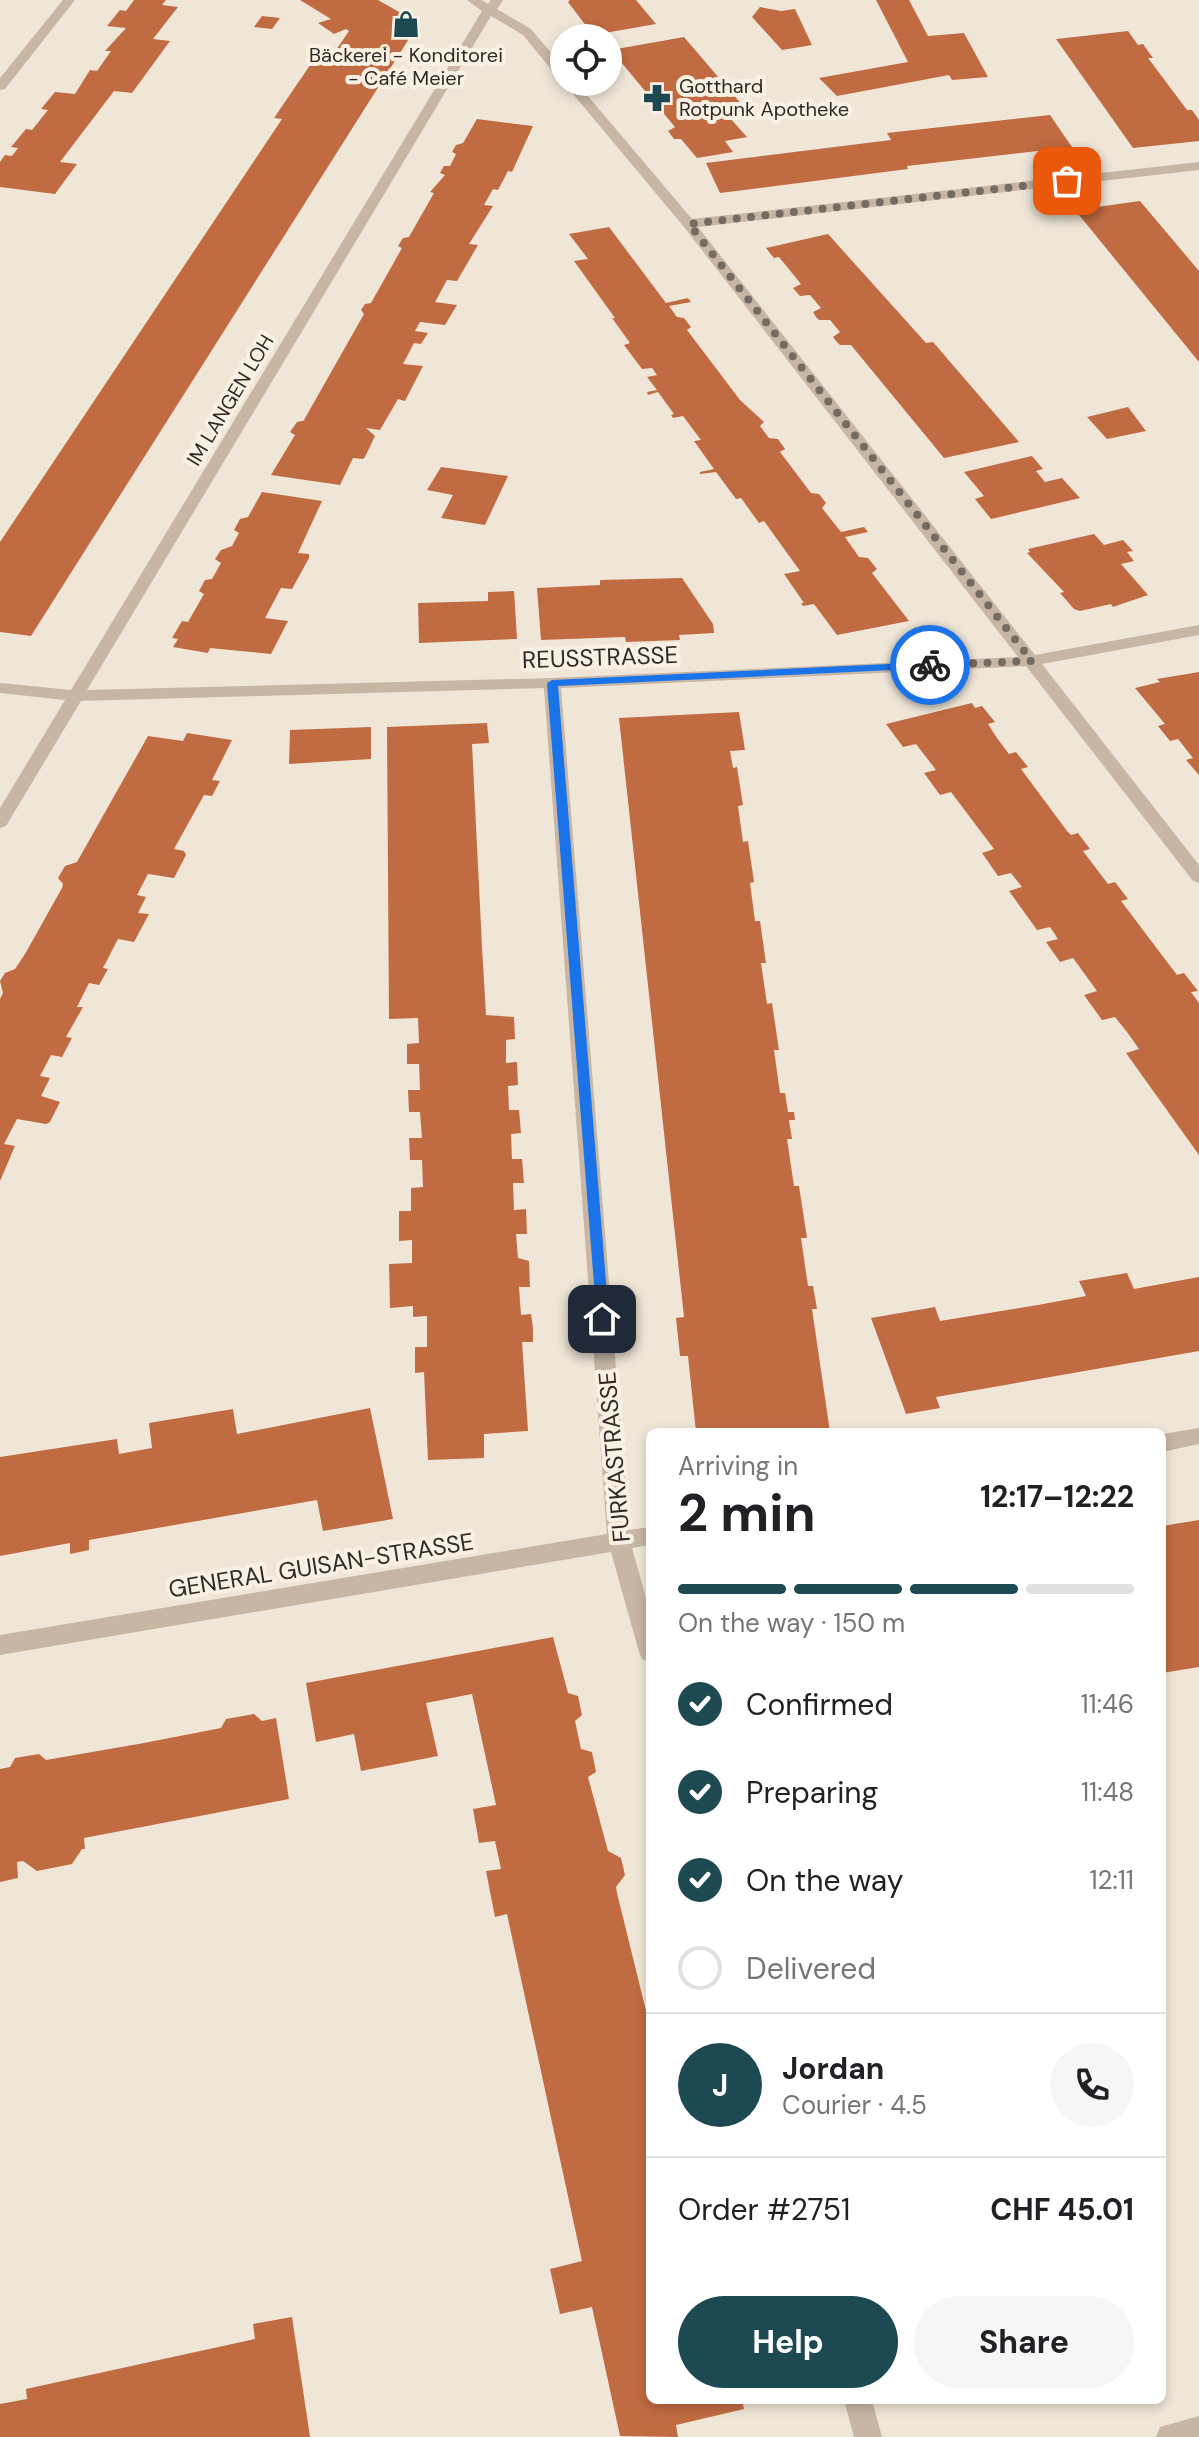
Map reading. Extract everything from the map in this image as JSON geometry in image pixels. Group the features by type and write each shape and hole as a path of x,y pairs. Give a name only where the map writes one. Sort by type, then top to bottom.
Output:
{"street":[{"path":"0,86 69,0"},
{"path":"473,0 493,5 527,32 550,59"},
{"name":"IM LANGEN LOH","path":"0,822 493,5"},
{"path":"581,96 689,224 1199,877"},
{"path":"689,224 1197,170"},
{"name":"REUSSTRASSE","path":"0,688 74,696 552,683 1032,661 1199,630"},
{"name":"FURKASTRASSE","path":"552,683 619,1541 646,1638"},
{"path":"1166,1442 1199,1436"},
{"name":"GENERAL GUISAN-STRASSE","path":"0,1645 646,1537"},
{"path":"859,2404 868,2437"},
{"path":"1170,2437 1199,2430"}],"building":[{"path":"134,0 166,0 162,5 178,7 153,39 170,41 132,93 114,91 60,162 77,164 55,194 0,187 0,162 5,155 12,156 18,148 11,147 26,129 32,130 48,110 41,109 55,92 75,94 90,70 97,71 111,51 105,51 126,28 107,26 120,10 126,11"},
{"path":"300,0 378,0 415,21 417,26 31,636 0,632 0,542 282,119 274,118 317,55 332,56 349,31 346,29 334,34 318,23 331,19"},
{"path":"636,0 656,24 622,30 622,24 585,24 568,2"},
{"path":"876,0 909,0 928,36 964,33 988,77 952,80 949,75 837,96 819,78 908,62"},
{"path":"760,7 781,11 795,9 812,45 782,50 752,17"},
{"path":"262,16 280,18 272,29 254,27"},
{"path":"1128,31 1138,45 1143,44 1153,58 1148,58 1187,110 1192,110 1199,120 1199,141 1133,148 1056,39"},
{"path":"684,37 749,113 729,117 747,137 725,141 733,152 697,158 681,139 674,139 668,131 675,127 622,63 622,48"},
{"path":"1050,115 1072,147 907,166 908,169 720,193 706,163 891,140 887,133"},
{"path":"477,119 533,126 512,172 508,171 498,190 493,189 484,205 493,206 469,244 478,245 457,281 447,280 435,302 457,305 445,325 420,322 415,331 428,333 421,344 414,343 403,364 423,366 405,401 398,399 380,430 366,428 375,436 363,459 353,458 340,485 271,475 295,435 290,432 297,422 306,420 364,314 361,310 365,304 371,303 402,248 398,246 403,238 409,237 434,193 430,192 445,175 440,173 444,166 450,166 456,154 452,152 456,145 463,143"},
{"path":"1140,201 1199,271 1199,362 1075,210"},
{"path":"609,227 666,303 688,298 691,302 669,306 677,317 684,318 691,327 687,330 740,400 764,422 760,426 769,438 778,439 785,449 780,452 811,493 819,494 826,503 822,508 841,532 864,527 868,532 845,537 859,557 868,558 877,569 872,573 909,621 837,635 814,604 803,606 801,603 804,603 784,574 800,571 764,521 759,523 716,472 700,474 714,469 694,441 701,440 683,416 673,418 671,415 674,414 658,392 648,395 647,392 657,390 647,377 657,375 652,368 642,369 624,345 630,343 574,261 588,259 569,234"},
{"path":"828,234 926,343 933,342 1019,442 944,458 851,345 840,345 836,341 833,337 840,332 830,320 816,317 813,312 821,308 810,295 800,296 793,288 801,284 779,257 774,258 766,248"},
{"path":"1128,407 1146,431 1107,439 1087,417"},
{"path":"1032,456 1043,469 1036,471 1045,482 1062,478 1080,498 991,519 975,499 984,496 964,472"},
{"path":"441,467 508,476 485,525 441,518 453,495 427,490"},
{"path":"262,492 322,501 298,553 309,554 309,558 292,589 281,588 265,618 288,621 271,654 210,648 208,653 173,647 178,639 172,638 182,621 188,622 204,594 199,591 205,580 212,579 221,563 215,559 221,550 232,546 239,533 234,530 240,519 248,517"},
{"path":"1094,534 1104,545 1123,540 1133,551 1127,552 1134,561 1121,564 1148,595 1113,607 1111,604 1080,611 1074,609 1060,593 1064,592 1027,553 1030,552 1028,549"},
{"path":"682,578 713,624 714,633 679,635 680,640 626,642 625,637 541,640 537,588 600,585 600,580"},
{"path":"514,591 517,639 419,643 418,603 488,601 488,592"},
{"path":"1199,672 1199,775 1186,760 1193,758 1178,739 1170,741 1158,726 1165,724 1135,688 1160,682 1157,679"},
{"path":"972,703 975,708 982,706 995,722 988,724 997,738 1009,754 1016,752 1028,767 1021,769 1067,831 1071,835 1078,833 1090,849 1083,851 1108,884 1115,882 1128,899 1121,901 1177,975 1184,973 1198,991 1191,992 1199,1003 1199,1155 1126,1053 1139,1049 1127,1032 1115,1017 1102,1020 1084,995 1097,991 1073,958 1060,962 1046,942 1058,939 1050,927 1037,930 1009,891 1022,887 1011,873 998,876 982,853 994,849 951,792 940,795 924,773 936,770 916,744 903,747 886,724"},
{"path":"739,712 745,750 730,751 733,768 737,767 743,805 738,806 743,842 748,841 754,882 750,883 755,921 760,921 766,963 761,963 767,1004 772,1003 779,1050 774,1050 780,1093 785,1093 788,1112 794,1112 795,1120 789,1120 792,1139 787,1139 794,1186 799,1186 807,1238 801,1238 808,1286 813,1286 817,1309 812,1309 829,1428 696,1428 688,1356 680,1356 676,1318 684,1317 619,718"},
{"path":"487,723 489,743 472,744 482,947 486,1015 514,1017 515,1039 506,1040 506,1063 517,1062 518,1085 508,1086 509,1110 519,1110 521,1133 511,1134 512,1159 522,1159 524,1183 513,1183 514,1210 526,1209 527,1234 516,1234 518,1258 529,1261 530,1287 519,1287 521,1315 531,1314 533,1328 533,1342 522,1342 528,1431 484,1434 484,1458 428,1460 424,1372 415,1373 415,1347 427,1347 427,1316 413,1317 413,1306 390,1308 389,1264 412,1263 412,1240 399,1241 399,1211 411,1211 411,1188 423,1187 422,1160 410,1160 409,1138 422,1138 420,1112 409,1112 408,1090 420,1090 419,1064 407,1064 407,1044 419,1043 418,1018 389,1019 387,727"},
{"path":"371,727 371,759 289,764 290,730"},
{"path":"187,733 232,740 212,780 220,781 212,796 204,795 174,849 184,851 186,855 174,878 148,874 137,895 146,897 138,913 149,914 134,942 118,939 103,968 108,969 99,985 89,983 77,1007 83,1007 66,1037 72,1038 62,1057 51,1055 40,1076 50,1078 41,1096 60,1102 46,1124 17,1119 4,1144 15,1146 0,1181 0,999 3,993 0,981 5,973 15,969 25,954 62,888 63,884 58,878 65,866 77,862 148,736 183,741"},
{"path":"1127,1273 1134,1289 1199,1277 1199,1351 936,1397 940,1408 906,1414 871,1318 935,1307 940,1321 1038,1305 1086,1296 1079,1281"},
{"path":"370,1408 393,1519 323,1531 317,1500 89,1540 89,1550 70,1554 70,1543 0,1556 0,1457 117,1439 119,1454 152,1448 149,1423 233,1409 237,1434"},
{"path":"1199,1520 1199,1667 1166,1672 1166,1525"},
{"path":"553,1637 568,1693 578,1696 582,1715 575,1721 581,1749 592,1752 596,1772 588,1777 608,1851 621,1858 625,1875 616,1887 646,2011 646,2404 743,2404 744,2409 676,2425 678,2437 620,2436 592,2307 560,2314 550,2269 582,2261 507,1914 495,1917 486,1871 501,1869 495,1841 479,1843 473,1809 496,1805 472,1694 426,1703 438,1756 361,1771 354,1734 316,1742 306,1683"},
{"path":"254,1714 262,1721 276,1718 289,1799 84,1838 85,1849 72,1864 37,1871 23,1861 17,1862 18,1878 0,1882 0,1769 10,1767 15,1758 39,1754 46,1760 144,1743 221,1728 226,1719"},
{"path":"292,2317 310,2437 0,2437 0,2404 27,2399 26,2389 255,2339 253,2324"}],"way so far":[{"path":"930,665 1032,661 689,224 1067,181"}],"place":[{"name":"Bäckerei - Konditorei - Café Meier","path":"406,24"},
{"name":"Gotthard Rotpunk Apotheke","path":"657,98"}],"route":[{"path":"602,1319 552,683 930,665"}]}
